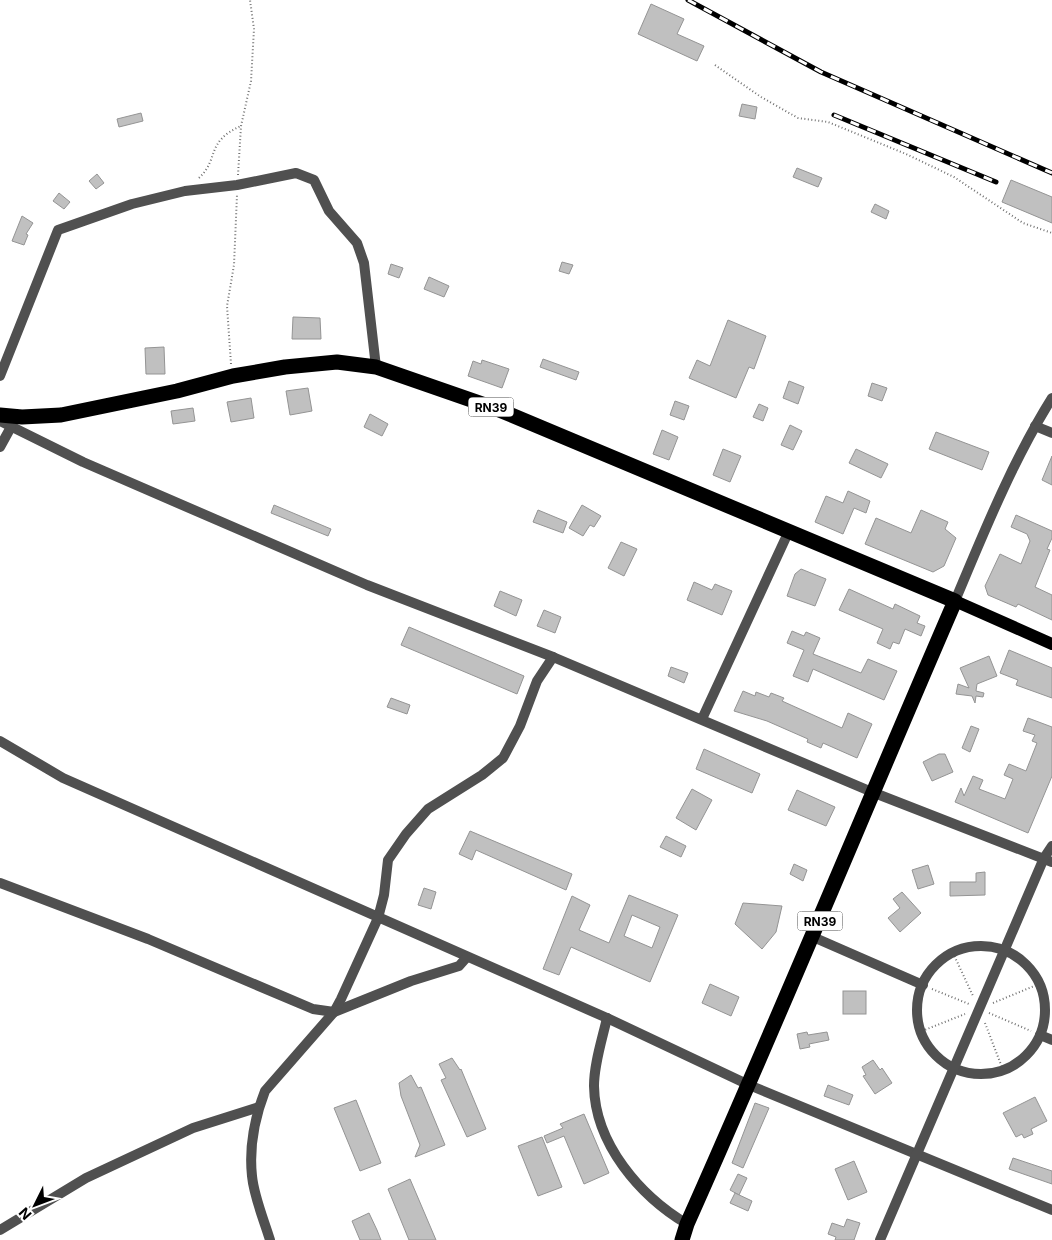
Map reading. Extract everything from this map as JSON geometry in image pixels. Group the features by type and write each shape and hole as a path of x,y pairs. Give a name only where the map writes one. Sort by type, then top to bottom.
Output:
{"highway":[{"name":"RN39","path":"0,415 22,417 61,415 177,391 233,376 285,367 337,362 376,367 497,409 788,533 955,601 872,792 813,937 687,1224 682,1240"}],"main road":[{"path":"955,601 1052,644"}],"street":[{"path":"0,376 58,230 132,204 185,192 238,185 296,173 314,180 329,211 357,243 364,263 376,367"},
{"path":"955,601 992,512 1035,426 1052,398"},
{"path":"0,420 83,462 358,581 553,657 872,792 1048,860"},
{"path":"1035,426 1052,433"},
{"path":"0,446 11,427"},
{"path":"702,719 788,533"},
{"path":"270,1240 252,1176 253,1144 259,1107 265,1091 334,1012 378,918 384,895 388,860 428,809 482,775 503,758 520,726 537,681 553,657"},
{"path":"0,741 63,778 607,1018 749,1084 1052,1210"},
{"path":"880,1240 1003,950 1048,860 1052,846"},
{"path":"0,884 148,939 312,1009 334,1012 402,984 459,966 467,957"},
{"path":"813,937 923,985"},
{"path":"980,946 1003,950 1028,966 1039,984 1043,994 1045,1015 1040,1035 1021,1060 1003,1070 982,1074 954,1067 935,1054 923,1036 918,1011 923,985 934,967 953,953 980,946"},
{"path":"607,1018 597,1061 594,1087 606,1135 623,1167 638,1187 668,1213 687,1224"},
{"path":"1040,1035 1052,1040"},
{"path":"0,1230 86,1178 193,1128 259,1107"}],"path":[{"path":"715,65 761,97 798,118 828,122 906,154 954,177 1023,223 1052,233"},
{"path":"185,192 202,175 215,145 228,132 241,126"}],"building":[{"path":"651,4 684,19 677,34 704,46 697,61 638,34"},
{"path":"742,104 757,107 755,119 739,116"},
{"path":"141,113 143,121 119,127 117,119"},
{"path":"797,168 822,178 818,187 793,177"},
{"path":"97,174 104,183 96,189 89,181"},
{"path":"1011,180 1052,197 1052,223 1002,202"},
{"path":"59,193 70,202 64,209 53,201"},
{"path":"875,204 889,211 886,219 871,212"},
{"path":"22,216 33,223 26,234 28,235 24,245 12,241"},
{"path":"562,262 573,265 569,274 559,271"},
{"path":"391,264 403,268 399,278 388,274"},
{"path":"429,277 449,286 444,297 424,289"},
{"path":"293,317 320,318 321,339 292,339"},
{"path":"728,320 766,336 754,369 749,367 736,398 689,378 697,360 710,366"},
{"path":"164,347 165,374 146,374 145,348"},
{"path":"543,359 579,372 576,380 540,367"},
{"path":"482,360 509,369 502,388 468,376 473,361 481,364"},
{"path":"789,381 804,387 798,404 783,398"},
{"path":"872,383 887,388 882,401 868,396"},
{"path":"308,388 312,411 290,415 286,391"},
{"path":"251,398 254,418 231,422 227,402"},
{"path":"675,401 689,406 684,420 670,415"},
{"path":"759,404 768,408 763,421 753,417"},
{"path":"193,408 195,421 173,424 171,411"},
{"path":"370,414 388,424 382,436 364,427"},
{"path":"790,425 802,431 793,450 781,445"},
{"path":"662,430 678,437 669,460 653,454"},
{"path":"936,432 989,452 982,470 929,449"},
{"path":"723,449 741,456 730,482 713,475"},
{"path":"856,449 888,464 881,478 849,463"},
{"path":"1052,456 1052,485 1042,480"},
{"path":"848,491 870,501 866,513 854,508 843,534 815,522 826,496 843,503"},
{"path":"274,505 331,529 328,536 271,513"},
{"path":"582,505 601,516 594,527 590,525 583,536 569,528"},
{"path":"538,510 567,522 563,533 533,522"},
{"path":"921,510 948,522 945,529 956,538 944,566 933,572 865,544 876,518 911,533"},
{"path":"1016,515 1052,531 1052,538 1047,549 1050,550 1035,587 1052,595 1052,620 1018,604 1016,607 988,595 985,586 1000,554 1021,564 1030,541 1027,534 1011,527"},
{"path":"621,542 637,549 624,576 608,568"},
{"path":"801,569 826,579 815,606 787,596 795,574"},
{"path":"694,582 712,590 715,584 732,591 722,615 687,600"},
{"path":"849,589 893,609 895,604 920,616 917,623 925,626 921,636 905,629 899,644 893,642 890,649 877,643 883,629 839,610"},
{"path":"500,591 522,600 516,616 494,606"},
{"path":"544,610 561,617 555,633 537,626"},
{"path":"409,627 524,676 517,694 401,645"},
{"path":"792,631 804,636 806,632 820,638 813,654 861,673 868,659 897,671 884,700 813,669 808,682 793,676 804,650 787,643"},
{"path":"1009,650 1052,668 1052,698 1016,685 1018,680 1000,673"},
{"path":"989,656 997,676 977,684 976,691 984,693 983,697 976,696 975,703 972,696 956,694 958,684 969,688 960,668"},
{"path":"671,667 688,673 684,683 668,676"},
{"path":"743,691 755,696 756,692 769,697 771,693 784,698 782,701 842,728 848,713 872,724 857,758 823,743 821,748 807,742 808,739 767,721 734,711"},
{"path":"391,698 410,705 407,714 387,707"},
{"path":"1028,718 1052,727 1052,776 1028,833 955,802 961,788 964,796 973,776 983,780 979,789 1005,799 1013,779 1004,775 1009,764 1026,771 1037,743 1032,741 1035,735 1023,731"},
{"path":"971,726 979,729 970,752 962,748"},
{"path":"704,749 760,774 752,793 696,769"},
{"path":"939,754 945,754 953,772 932,781 923,762"},
{"path":"692,789 712,800 696,830 676,818"},
{"path":"797,790 835,807 826,826 788,810"},
{"path":"470,831 572,874 566,890 476,850 472,860 459,854"},
{"path":"666,836 686,846 681,857 660,847"},
{"path":"794,864 807,870 803,881 790,874"},
{"path":"928,865 934,884 918,889 912,870"},
{"path":"985,872 985,895 950,896 950,882 976,882 976,873"},
{"path":"424,888 436,892 431,909 418,905"},
{"path":"902,892 921,913 900,932 888,918 900,908 893,899"},
{"path":"629,895 678,915 650,982 571,947 559,975 543,969 572,896 590,905 579,930 609,943","holes":["632,915 660,927 652,948 624,936"]},
{"path":"743,903 782,906 776,932 762,949 735,924"},
{"path":"710,984 739,997 731,1016 702,1003"},
{"path":"843,991 866,991 866,1014 843,1014"},
{"path":"807,1032 808,1035 827,1032 829,1040 809,1044 810,1047 800,1049 797,1034"},
{"path":"452,1058 461,1069 486,1129 467,1137 441,1080 446,1078 439,1064"},
{"path":"873,1060 880,1070 882,1068 892,1083 875,1094 863,1076 866,1075 862,1067"},
{"path":"411,1075 418,1088 421,1087 445,1145 415,1157 420,1145 401,1096 399,1083"},
{"path":"828,1085 853,1095 849,1105 824,1096"},
{"path":"1035,1097 1047,1121 1031,1129 1033,1134 1024,1138 1022,1134 1016,1137 1003,1113"},
{"path":"356,1100 381,1163 360,1171 334,1108"},
{"path":"755,1103 769,1108 743,1168 732,1163"},
{"path":"584,1114 609,1173 584,1184 564,1136 547,1143 544,1136 563,1128 560,1124"},
{"path":"542,1137 562,1187 538,1196 518,1146"},
{"path":"1013,1158 1052,1171 1052,1184 1009,1169"},
{"path":"854,1161 867,1192 848,1200 835,1169"},
{"path":"738,1174 747,1178 739,1195 730,1190"},
{"path":"410,1179 436,1240 409,1240 388,1189"},
{"path":"735,1193 752,1201 748,1211 730,1203"},
{"path":"369,1213 381,1240 360,1240 352,1221"},
{"path":"847,1219 860,1223 854,1240 835,1240 836,1237 828,1234 832,1223 844,1227"}],"railway":[{"path":"688,0 821,72 1052,173"},
{"path":"834,115 996,182"}]}
